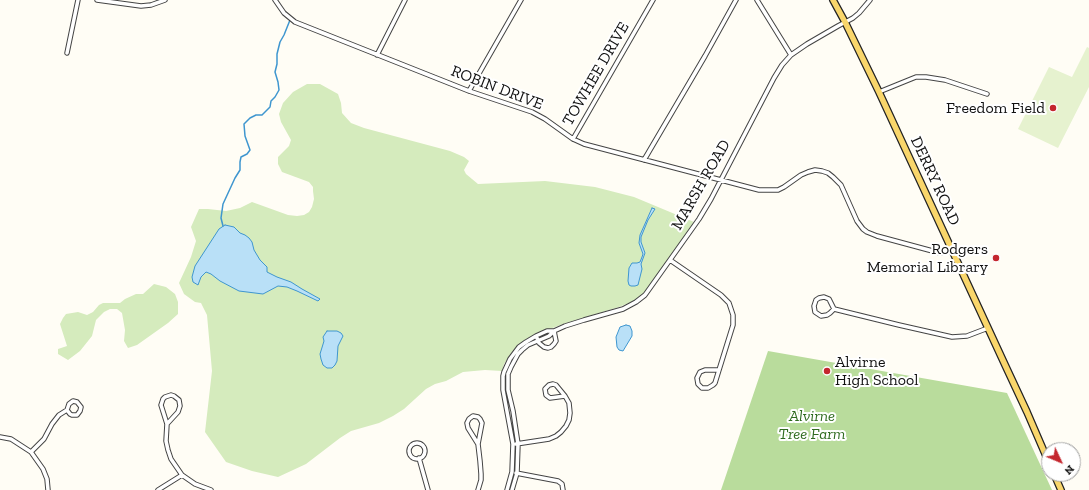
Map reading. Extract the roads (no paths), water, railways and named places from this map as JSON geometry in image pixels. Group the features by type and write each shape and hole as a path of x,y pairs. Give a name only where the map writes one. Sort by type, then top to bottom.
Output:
{"main road":[{"name":"DERRY ROAD","path":"833,0 846,22 879,92 1041,444"}],"street":[{"path":"67,53 78,0"},
{"path":"97,0 141,6 151,5 165,0"},
{"name":"ROBIN DRIVE","path":"275,0 284,13 296,22 470,91 532,112 545,119 572,139 584,144 759,190 778,190 801,175 815,170 828,173 838,181 844,190 857,221 867,232 940,253 952,250"},
{"path":"377,55 405,0"},
{"path":"470,91 521,0"},
{"name":"TOWHEE DRIVE","path":"572,139 653,0"},
{"path":"644,160 736,0"},
{"path":"757,0 791,55"},
{"name":"MARSH ROAD","path":"507,490 512,472 515,444 503,390 503,376 514,353 526,342 536,336 623,309 645,295 711,199 778,71 791,55 814,39 853,18 870,0"},
{"path":"879,92 906,80 921,76 945,80 987,94"},
{"path":"670,260 721,295 731,309 733,315 733,325 715,383 711,387 705,389 698,384 697,378 700,372 705,370 719,370"},
{"path":"824,297 829,299 834,309 827,315 821,316 815,312 814,306 816,300 824,297"},
{"path":"834,309 952,337 967,336 988,328"},
{"path":"536,336 538,341 546,348 551,347 556,341 554,331"},
{"name":"MARSH ROAD","path":"512,490 517,473 513,411 508,390 508,374 522,350 528,345 549,336 554,331"},
{"path":"515,444 549,439 562,432 568,423 570,413 569,403 565,396 555,385 549,384 545,389 546,395 549,397 553,398 565,396"},
{"path":"167,424 178,412 180,406 179,400 171,395 165,397 161,402 161,409 167,424 166,436 171,459 182,475 196,484 211,490"},
{"path":"31,452 46,436 55,420 62,412 67,410"},
{"path":"478,444 467,426 468,421 474,416 478,417 482,424 478,444 481,474 478,490"},
{"path":"0,437 11,439 31,452 43,469 47,479 48,490"},
{"path":"415,443 420,444 425,448 423,456 419,458 414,458 410,452 411,447 415,443"},
{"path":"419,458 428,490"},
{"path":"512,472 558,481 562,484 563,490"},
{"path":"158,490 182,475"}],"water":[{"path":"652,208 655,209 648,220 641,237 641,242 645,253 641,264 642,269 638,285 631,286 629,285 628,281 629,268 632,263 640,262 642,257 643,254 639,243 640,235"},
{"path":"225,225 234,227 240,233 249,238 260,260 267,267 267,272 291,282 320,299 318,301 287,287 278,286 263,294 239,291 206,272 201,277 198,285 193,282 192,277 195,266 219,229"},
{"path":"626,325 630,326 632,336 623,351 619,350 617,347 616,337 620,327"},
{"path":"327,331 337,331 343,336 338,346 337,361 332,368 327,368 323,365 320,354 324,341 323,337"}],"waterway":[{"path":"223,226 221,218 223,204 240,170 241,157 247,154 250,150 245,136 244,124 250,118 256,115 262,115 270,107 271,101 279,90 275,72 277,54 280,42 290,20"}],"place":[{"name":"Freedom Field","path":"1053,108"},
{"name":"Rodgers Memorial Library","path":"996,258"},
{"name":"Alvirne High School","path":"827,371"}],"park label":[{"name":"Alvirne Tree Farm","path":"812,425"}]}
